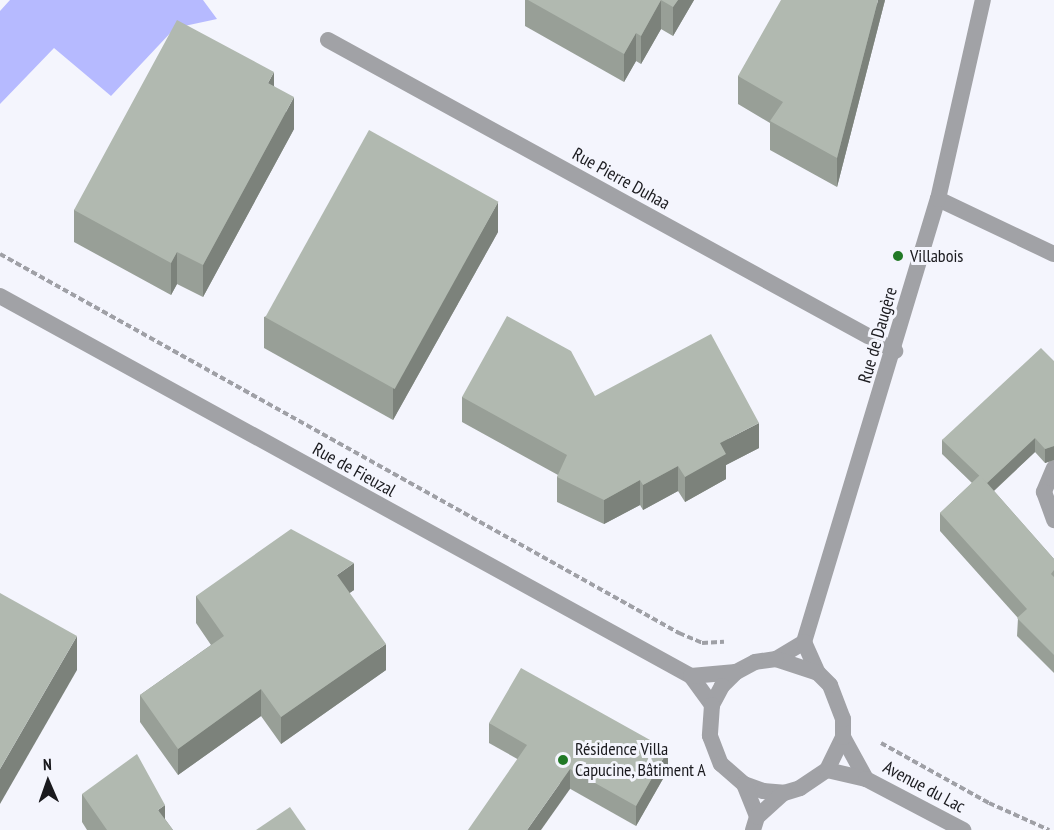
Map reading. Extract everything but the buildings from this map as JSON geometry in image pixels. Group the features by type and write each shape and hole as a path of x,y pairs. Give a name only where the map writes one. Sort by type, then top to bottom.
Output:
{"street":[{"name":"Rue de Daugère","path":"804,642 895,351 938,199 983,0"},
{"name":"Rue Pierre Duhaa","path":"328,40 895,351"},
{"path":"938,199 1054,254"},
{"name":"Rue de Fieuzal","path":"0,296 691,676 712,705"},
{"path":"1054,468 1044,492 1054,520"},
{"path":"691,676 736,672 755,662 776,659 804,642 818,673 839,701 843,737 827,770 815,781 784,793 763,792 744,784 721,764 710,735 712,705 736,672"},
{"path":"776,659 818,673"},
{"name":"Avenue du Lac","path":"843,737 866,779"},
{"name":"Avenue du Lac","path":"827,770 866,779 963,830"},
{"path":"744,784 755,824"},
{"path":"755,824 784,793"}],"path":[{"path":"0,254 679,633 702,643 732,642"},
{"path":"874,739 989,803 1049,830"},
{"path":"866,779 884,746"}],"shaded area":[{"path":"10,0 203,0 217,19 175,28 111,96 54,48 0,104 0,11"}],"place":[{"name":"Villabois","path":"898,256"},
{"name":"Résidence Villa Capucine, Bâtiment A","path":"563,760"}]}
